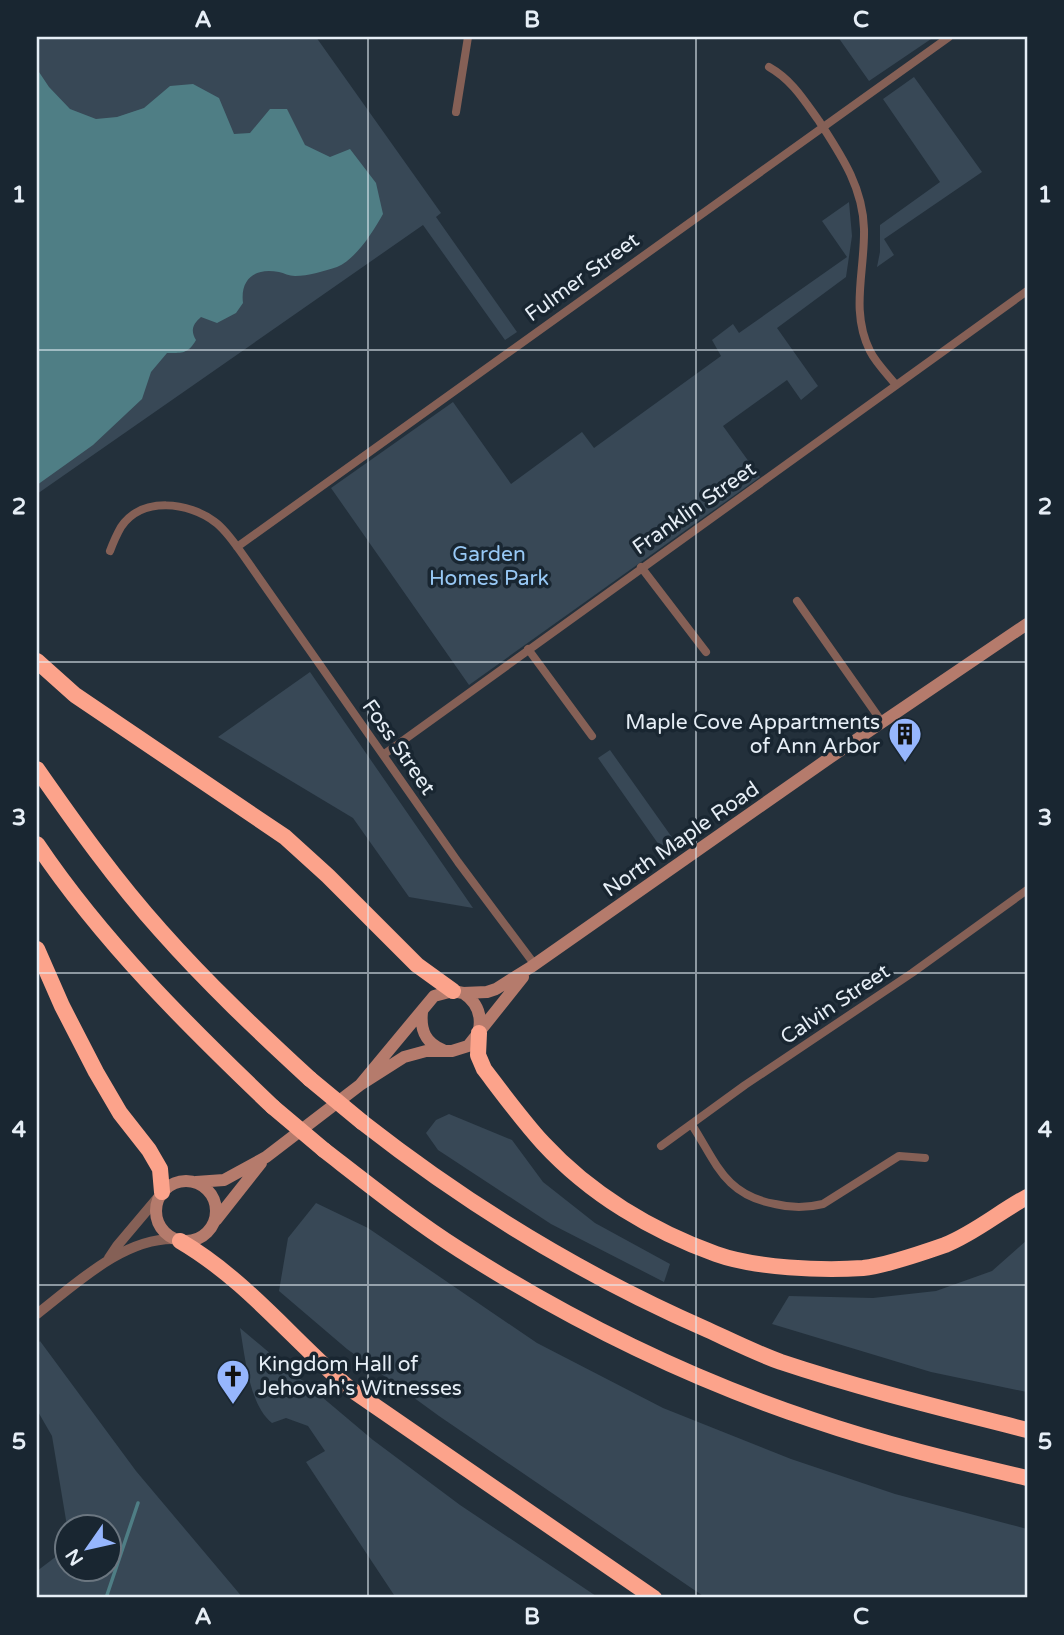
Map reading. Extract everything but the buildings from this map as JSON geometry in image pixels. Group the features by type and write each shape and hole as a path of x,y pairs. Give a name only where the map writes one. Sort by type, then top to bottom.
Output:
{"highway":[{"path":"37,661 75,695 285,837 417,965 458,992"},
{"path":"37,769 110,870 160,930 254,1028 362,1122 476,1206 594,1275 658,1308 779,1361 901,1398 1027,1430"},
{"path":"37,844 96,923 196,1034 273,1107 324,1150 460,1249 551,1302 648,1353 719,1385 813,1420 909,1450 1027,1478"},
{"path":"37,949 62,1006 96,1072 160,1169 161,1194"},
{"path":"479,1032 478,1055 484,1069 544,1144 592,1188 613,1202 673,1236 718,1255 813,1268 866,1268 922,1253 963,1237 1027,1197"},
{"path":"177,1240 217,1265 349,1388 654,1598"}],"main road":[{"name":"North Maple Road","path":"360,1085 433,996 496,989 533,966 1027,624"},
{"name":"North Maple Road","path":"195,1182 225,1180 266,1157 360,1085 404,1057 416,1052 460,1050 468,1046 533,966"},
{"path":"458,992 476,1005 481,1022 479,1032"},
{"path":"422,1012 422,1031 434,1046 443,1050"},
{"name":"North Maple Road","path":"214,1223 266,1157"},
{"path":"177,1182 195,1182 211,1194 216,1213 214,1223 200,1238 177,1240 161,1228 157,1220 156,1212 161,1194 177,1182"}],"street":[{"path":"456,112 468,37"},
{"name":"Fulmer Street","path":"237,547 949,37"},
{"path":"769,67 793,84 839,149 852,173 860,200 864,229 858,296 862,327 870,352 896,385"},
{"name":"Franklin Street","path":"383,755 1027,291"},
{"name":"Foss Street","path":"110,551 122,525 139,511 154,506 192,508 217,523 237,547 533,966"},
{"path":"641,567 706,652"},
{"path":"797,601 882,722"},
{"path":"528,649 592,736"},
{"name":"Calvin Street","path":"661,1146 745,1085 912,973 1027,890"},
{"path":"692,1125 730,1184 741,1194 783,1206 810,1207 823,1204 899,1156 925,1158"},
{"path":"109,1259 161,1194"},
{"path":"37,1314 109,1259 152,1241 177,1240"}],"green space":[{"path":"37,37 316,37 441,213 436,217 517,332 505,340 423,225 37,494"},
{"path":"838,37 934,37 869,81"},
{"path":"914,77 982,172 884,239 894,255 877,267 880,225 940,182 883,99"},
{"name":"Garden Homes Park","path":"849,202 852,236 846,277 777,328 818,386 801,400 787,380 723,426 760,477 469,685 331,488 453,402 511,484 582,432 594,448 721,356 712,340 733,324 739,333 847,257 822,221"},
{"path":"310,672 473,908 409,897 353,818 218,737"},
{"path":"610,750 676,843 664,852 598,758"},
{"path":"449,1114 512,1140 543,1182 595,1223 670,1264 664,1282 551,1224 438,1150 426,1133 436,1120"},
{"path":"316,1203 368,1228 537,1343 663,1408 791,1459 895,1494 1027,1529 1027,1598 706,1598 439,1416 347,1349 279,1291 288,1238"},
{"path":"1027,1240 1027,1392 931,1372 772,1324 789,1296 873,1298 936,1291 992,1271"},
{"path":"240,1328 373,1440 460,1505 599,1598 396,1598 306,1462 325,1451 308,1426 286,1418 272,1423 258,1405 249,1379"},
{"path":"40,1341 136,1471 243,1598 37,1598 37,1571 52,1560 52,1582 122,1582 122,1512 65,1512 52,1436 37,1410 37,1345"}],"shaded area":[{"path":"37,69 49,87 70,109 96,119 117,117 144,108 170,86 193,84 219,98 234,134 250,133 270,109 287,109 305,145 330,157 350,149 376,183 383,214 357,251 337,267 300,276 270,271 256,273 244,287 243,303 236,313 217,323 201,317 193,327 196,340 193,345 184,352 167,353 151,372 142,399 93,445 37,485"}],"waterway":[{"path":"106,1598 138,1503"}],"place":[{"name":"Maple Cove Appartments of Ann Arbor","path":"905,764"},
{"name":"Kingdom Hall of Jehovah's Witnesses","path":"233,1406"}]}
